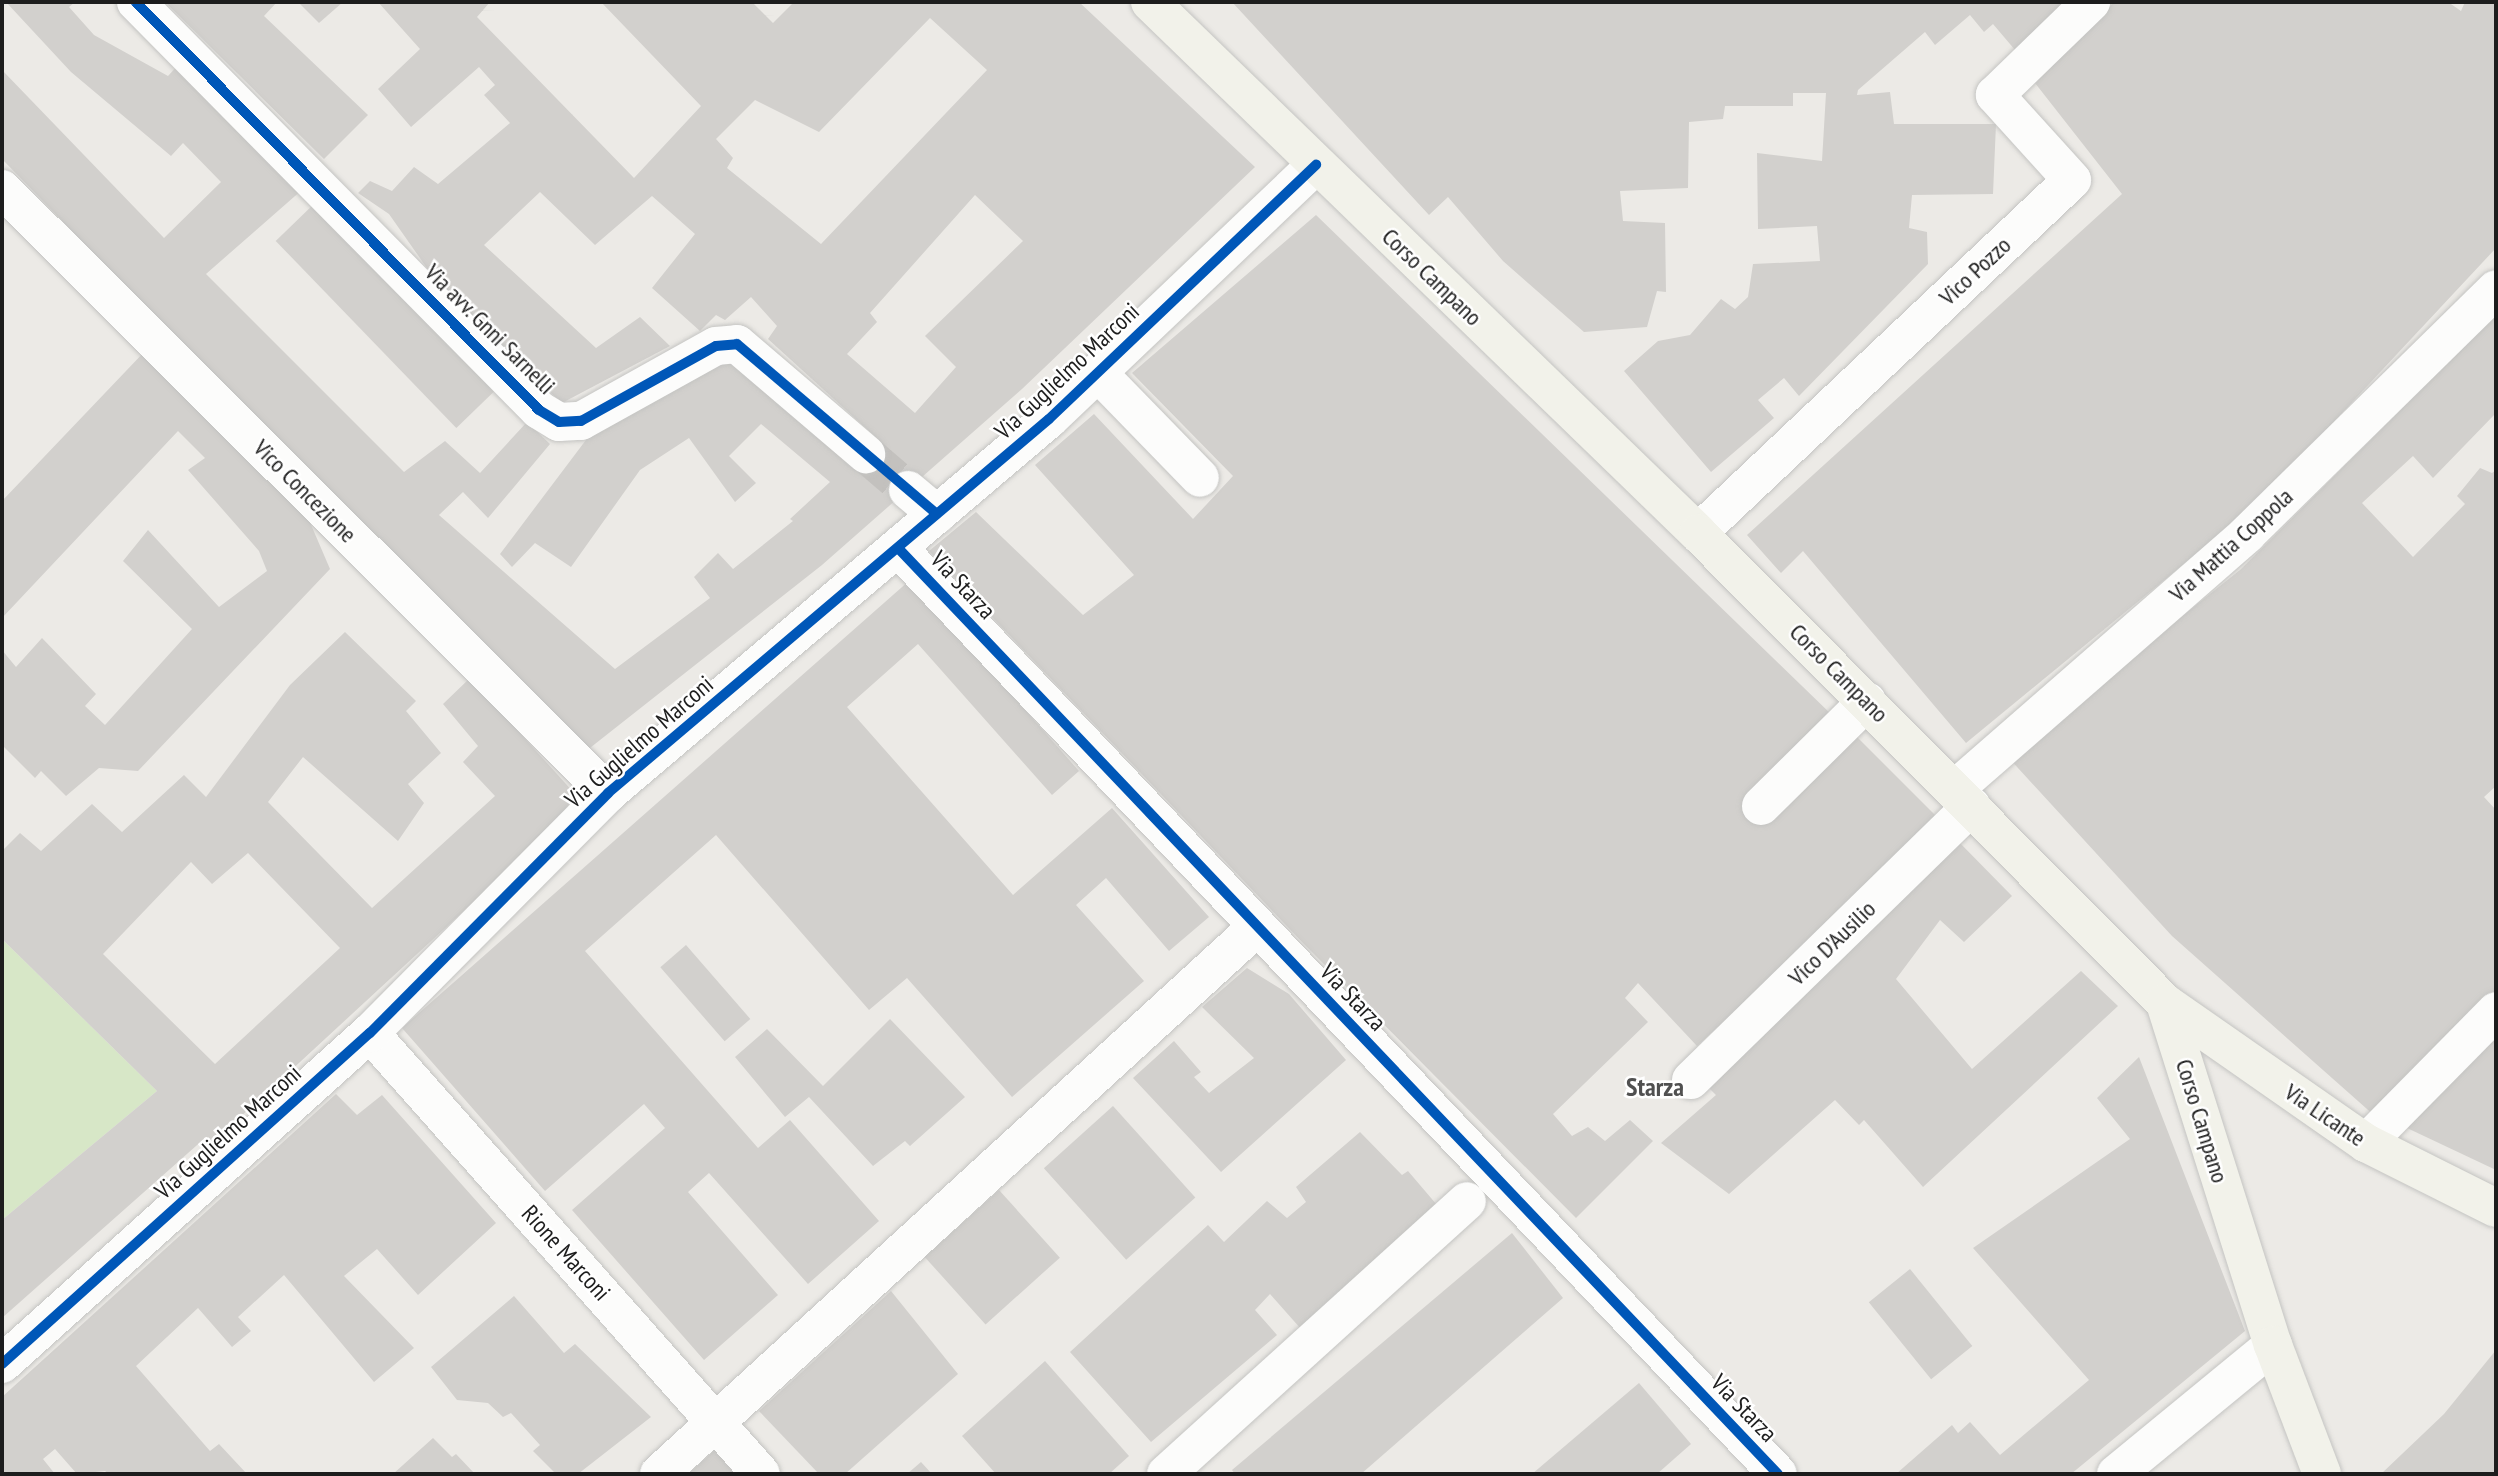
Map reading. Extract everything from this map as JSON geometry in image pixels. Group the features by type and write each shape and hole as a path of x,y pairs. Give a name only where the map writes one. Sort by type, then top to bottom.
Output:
{"main road":[{"name":"Corso Campano","path":"1158,4 1316,165 1698,533 1964,797 2165,1003 2273,1345 2322,1474"},
{"name":"Via Licante","path":"2165,1003 2366,1143 2496,1208"}],"street":[{"name":"Via avv. Gnni Sarnelli","path":"136,2 539,410 559,422 581,421 716,346 737,344 866,454"},
{"name":"Vico Pozzo","path":"1698,533 2072,180 1995,95 2091,2"},
{"name":"Via Guglielmo Marconi","path":"2,1364 370,1033 608,793 898,548 1098,373 1316,165"},
{"name":"Vico Concezione","path":"2,189 608,793"},
{"name":"Via Mattia Coppola","path":"1964,797 2247,534 2496,289"},
{"path":"1098,373 1200,478"},
{"path":"908,490 937,514"},
{"name":"Via Starza","path":"898,548 1778,1474"},
{"path":"1761,806 1867,701"},
{"name":"Vico D'Ausilio","path":"1691,1080 1964,797"},
{"path":"659,1474 718,1423 1257,927"},
{"path":"2366,1143 2496,1011"},
{"name":"Rione Marconi","path":"370,1033 761,1474"},
{"path":"1166,1474 1467,1201"},
{"path":"2116,1474 2273,1345"}],"green space":[{"path":"2,939 157,1091 2,1220"}],"building":[{"path":"6,2 75,2 69,7 94,35 168,76 180,63 303,189 206,274 404,472 445,441 480,473 527,422 550,444 488,518 463,492 439,515 615,669 710,598 694,577 718,553 733,569 793,521 790,519 830,482 761,424 729,456 756,483 735,502 689,438 640,470 571,567 535,543 512,567 500,554 598,424 728,355 854,465 880,441 768,339 777,326 751,297 725,320 716,315 700,331 652,288 695,234 652,196 595,245 540,192 484,245 596,348 640,317 670,346 562,403 425,278 429,271 389,214 358,193 370,181 392,191 414,167 438,184 510,123 484,95 495,85 479,67 411,127 378,89 420,49 378,2 490,2 477,17 634,178 701,106 601,2 752,2 773,23 794,2 1079,2 1255,167 1022,389 822,565 581,755 2,159 2,70 164,238 221,182 183,143 171,156 71,72","holes":["930,18 987,70 821,244 727,168 733,158 716,139 755,100 819,132","975,195 1023,241 925,336 956,367 915,413 847,354 877,322 870,313"]},
{"path":"165,2 277,2 264,16 368,115 324,159"},
{"path":"298,2 343,2 319,23"},
{"path":"1232,2 2064,2 2021,57 1993,24 1984,32 1970,15 1935,45 1925,32 1858,90 1857,95 1890,92 1894,124 1996,124 1993,194 1912,195 1909,228 1927,232 1928,264 1799,396 1784,378 1758,400 1774,418 1711,472 1624,371 1658,341 1690,335 1721,299 1735,309 1748,297 1753,264 1820,261 1817,226 1758,229 1757,153 1822,161 1826,93 1793,93 1793,106 1725,106 1723,119 1689,122 1688,188 1620,191 1623,221 1665,223 1666,292 1657,291 1647,327 1584,332 1503,261 1448,197 1429,215"},
{"path":"2114,2 2448,2 2461,11 2465,2 2496,2 2496,248 2258,503 1966,743 1803,551 1781,573 1747,535 2122,194 2035,83"},
{"path":"316,202 497,389 456,428 276,241"},
{"path":"1316,215 1833,716 1742,811 1764,823 1854,734 1941,821 1697,1046 1638,983 1625,998 1648,1022 1553,1114 1572,1136 1588,1127 1605,1141 1630,1120 1653,1141 1576,1218 1302,942 929,551 976,512 1083,615 1134,575 1035,465 1094,414 1193,519 1233,476 1132,373"},
{"path":"2496,315 2496,413 2433,478 2413,456 2362,503 2413,557 2465,504 2457,496 2480,468 2492,473 2496,470 2496,786 2484,797 2496,810 2496,990 2376,1117 2172,936 2007,756 2240,570"},
{"path":"146,350 306,513 330,569 138,771 99,768 66,796 41,771 35,778 2,745 2,650 16,667 42,638 96,694 85,706 105,725 192,629 123,561 148,530 219,607 267,571 259,551 188,470 205,458 178,431 2,618 2,501"},
{"path":"910,580 1079,771 1052,795 918,644 847,707 1013,895 1112,808 1209,917 1169,951 1106,878 1076,905 1144,981 1012,1097 907,978 869,1010 716,835 585,951 758,1148 790,1120 879,1221 808,1284 709,1173 688,1192 778,1295 704,1360 572,1210 665,1128 644,1104 545,1191 402,1028"},
{"path":"345,632 416,701 406,711 441,753 408,784 424,803 398,841 303,757 268,802 372,908 495,796 463,762 478,746 443,704 470,678 576,795 546,835 210,1145 205,1138 2,1318 2,1220 157,1091 2,939 2,851 20,833 41,851 92,804 122,832 184,775 206,797 290,685","holes":["248,853 340,948 215,1064 103,954 191,862 212,884"]},
{"path":"1957,840 2012,896 1964,942 1940,920 1896,979 1972,1069 2081,971 2118,1006 1923,1187 1864,1120 1859,1125 1835,1100 1729,1194 1661,1143 1716,1095 1709,1088"},
{"path":"686,945 750,1019 725,1041 660,967"},
{"path":"1247,968 1289,994 1346,1060 1221,1172 1133,1078 1174,1041 1201,1072 1194,1077 1209,1093 1254,1058 1202,1007"},
{"path":"890,1019 965,1097 910,1146 905,1141 873,1166 809,1097 785,1117 735,1057 767,1029 823,1086"},
{"path":"2496,1031 2496,1170 2407,1128"},
{"path":"2139,1057 2245,1331 2071,1474 1896,1474 1952,1425 1958,1433 1970,1422 2000,1455 2089,1380 1973,1248 2130,1139 2097,1098"},
{"path":"336,1094 357,1115 382,1095 496,1223 418,1295 377,1249 344,1276 414,1348 374,1382 284,1275 238,1317 251,1331 232,1347 198,1308 136,1366 210,1451 219,1444 247,1474 109,1474 105,1471 77,1474 55,1449 43,1459 55,1474 2,1474 2,1397"},
{"path":"1113,1106 1195,1197 1126,1260 1044,1168"},
{"path":"1360,1132 1402,1175 1408,1171 1437,1205 1301,1329 1270,1294 1255,1310 1277,1335 1151,1442 1070,1352 1208,1225 1224,1242 1267,1201 1287,1218 1306,1202 1296,1187"},
{"path":"999,1190 1060,1258 986,1325 925,1257"},
{"path":"1512,1233 1563,1298 1361,1474 1235,1474 1232,1470"},
{"path":"1910,1269 1972,1346 1931,1379 1869,1302"},
{"path":"891,1291 958,1374 845,1474 819,1474 759,1411"},
{"path":"514,1296 564,1353 575,1344 651,1417 578,1474 556,1474 533,1451 540,1445 511,1413 503,1417 488,1403 457,1400 431,1367"},
{"path":"2496,1350 2496,1474 2381,1474 2444,1414"},
{"path":"1045,1361 1129,1456 1109,1474 996,1474 962,1436"},
{"path":"1639,1383 1691,1444 1657,1474 1532,1474"},
{"path":"433,1438 452,1457 456,1454 475,1474 393,1474"},
{"path":"715,1450 736,1474 688,1474"},
{"path":"921,1462 932,1474 907,1474"}],"tunnel":[{"path":"866,454 908,490"}],"cycle path":[{"path":"136,2 539,410 559,422 581,421 716,346 737,344 937,514"},
{"path":"2,1364 370,1033 608,793 1049,419 1316,165"},
{"path":"898,548 1778,1474"}],"district":[{"name":"Starza","path":"1655,1087"}]}
